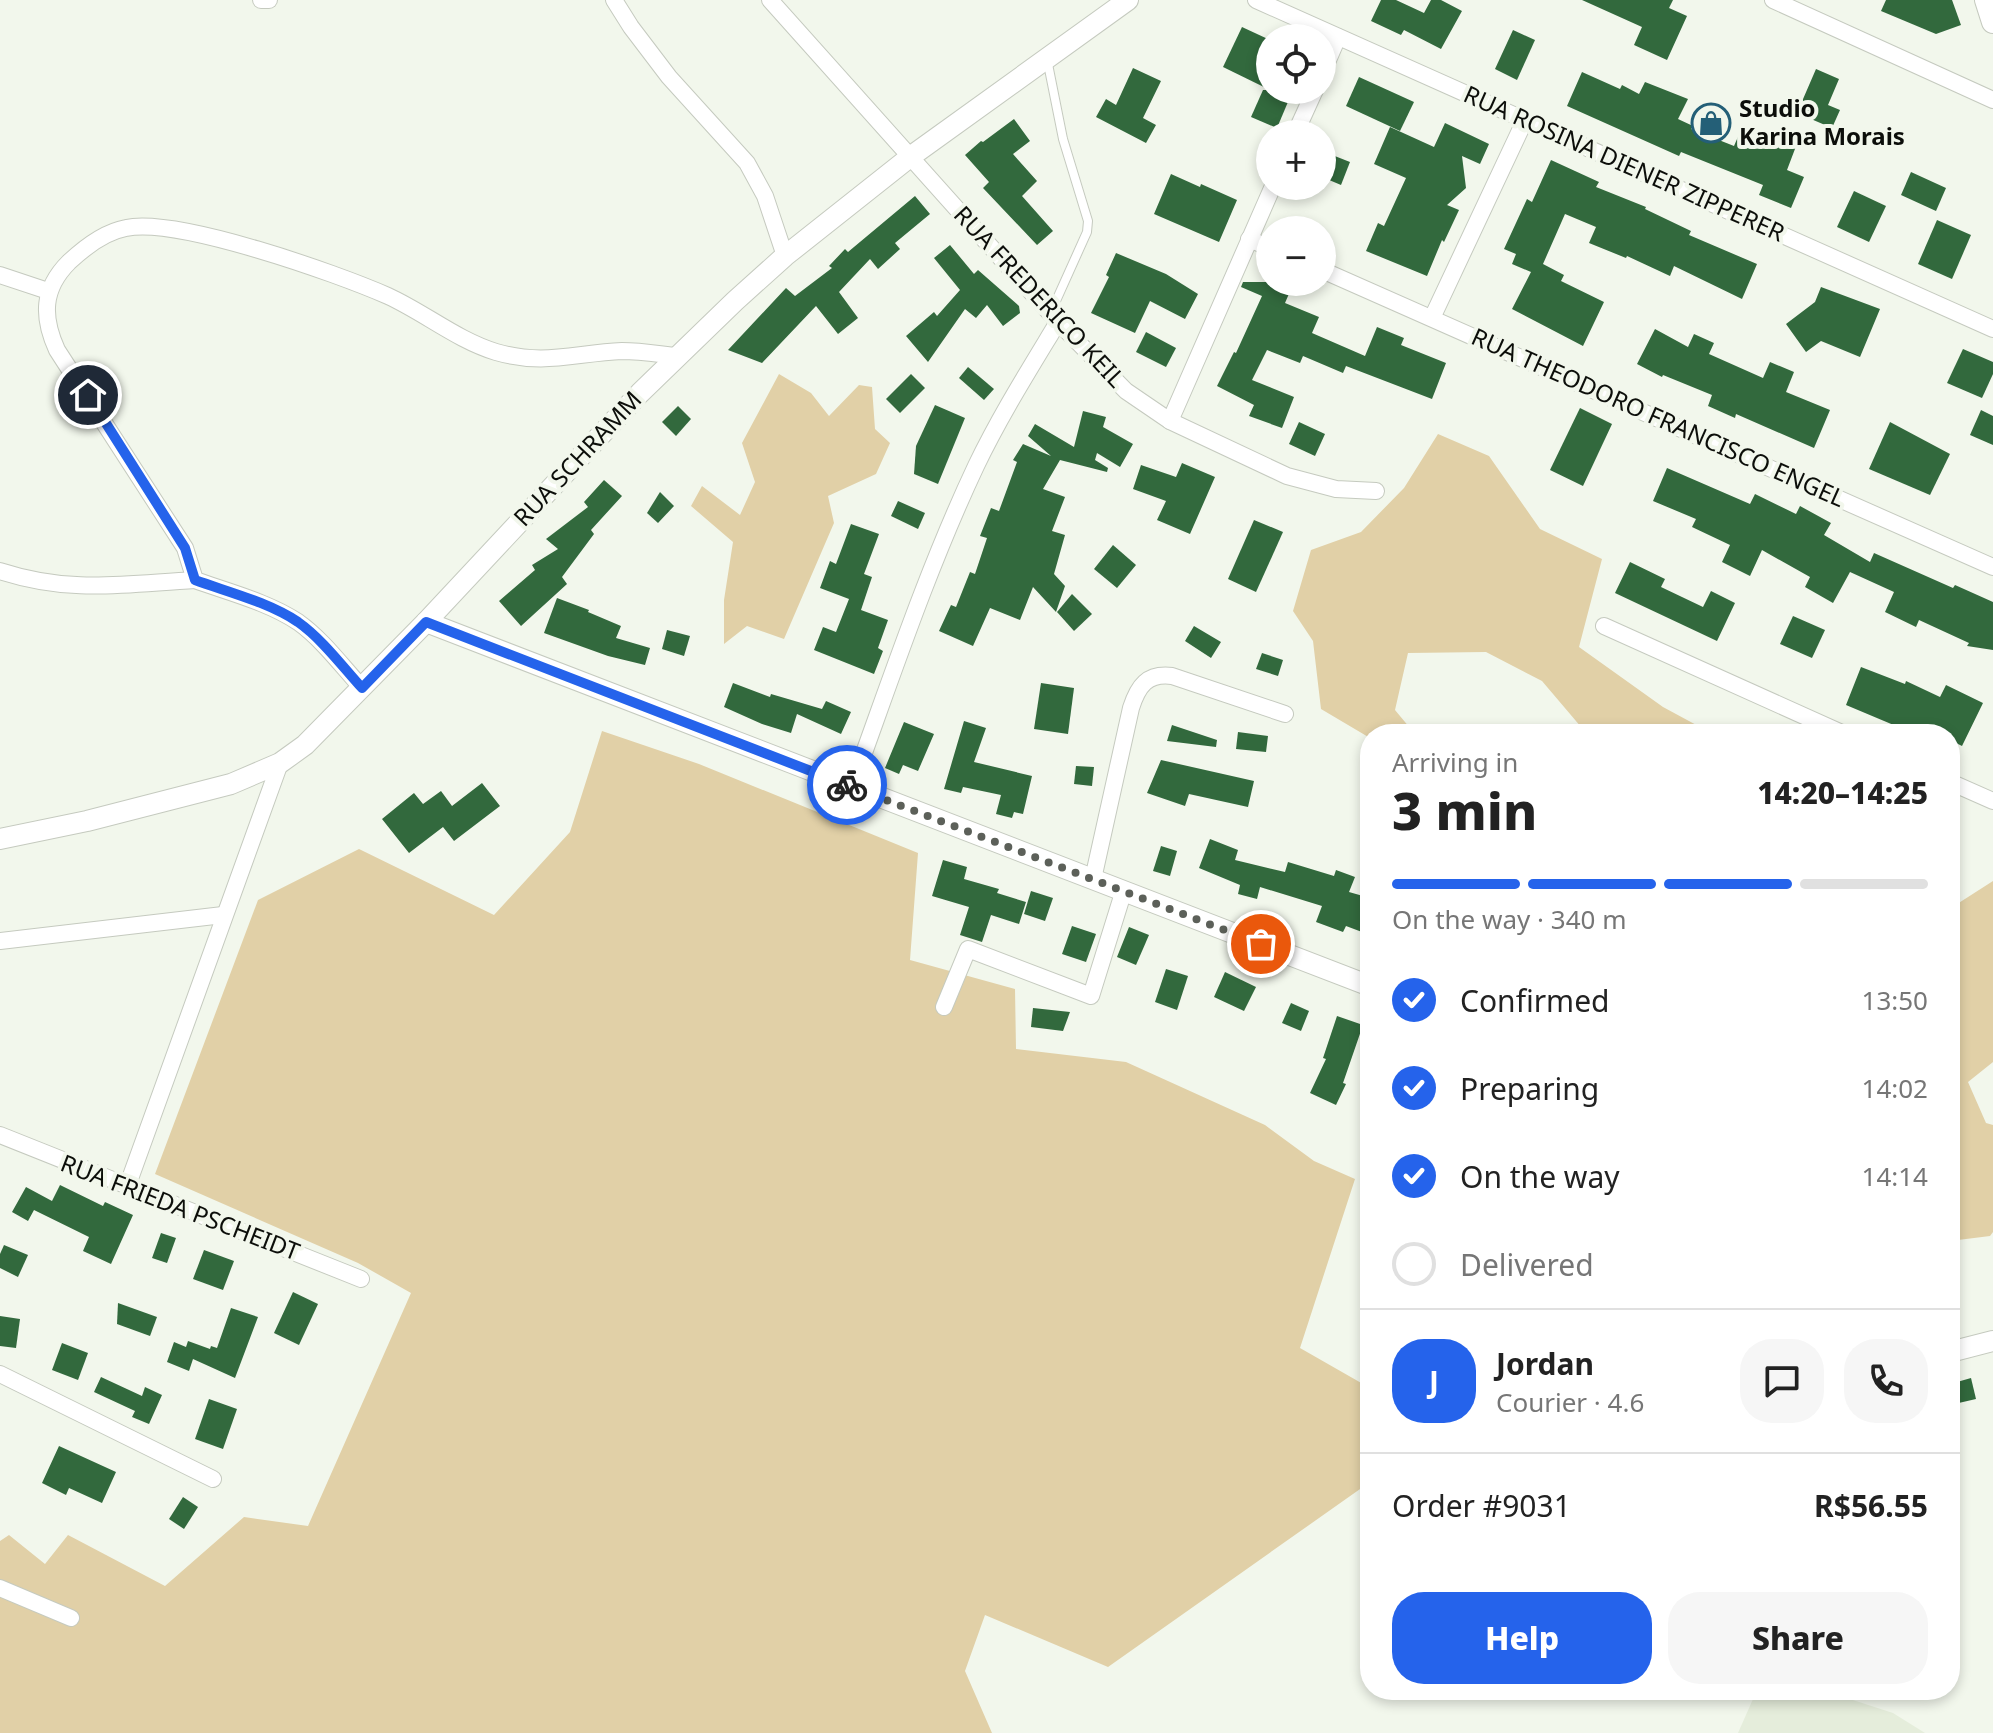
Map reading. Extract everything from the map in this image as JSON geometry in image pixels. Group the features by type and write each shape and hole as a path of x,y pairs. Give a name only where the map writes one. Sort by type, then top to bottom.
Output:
{"street":[{"path":"261,0 269,0"},
{"path":"614,0 669,77 747,163 765,196 785,256"},
{"name":"RUA FREDERICO KEIL","path":"770,0 1054,318 1126,391 1170,421 1300,480 1336,489 1376,491"},
{"name":"RUA SCHRAMM","path":"0,839 201,793 280,763 324,728 676,356 785,256 910,157 1128,0"},
{"name":"RUA ROSINA DIENER ZIPPERER","path":"1256,0 1993,329"},
{"path":"1773,0 1993,100"},
{"path":"1336,42 1338,37"},
{"path":"1432,318 1525,120"},
{"path":"1170,421 1267,200"},
{"path":"195,580 192,564 175,531 57,350 46,321 48,291 65,267 78,253 113,232 148,226 172,228 241,246 357,283 391,297 473,343 534,361 639,351 676,356"},
{"path":"1249,239 1256,242"},
{"path":"0,275 48,291"},
{"name":"RUA THEODORO FRANCISCO ENGEL","path":"1336,276 1993,567"},
{"path":"852,786 923,592 975,468 1054,318"},
{"path":"0,571 38,582 85,588 195,580 260,604 297,622 362,688"},
{"path":"426,622 1360,982"},
{"path":"1604,626 1822,724"},
{"path":"1093,879 1131,708 1140,686 1148,678 1160,674 1172,676 1285,714"},
{"path":"127,1187 280,763"},
{"path":"1960,786 1993,801"},
{"path":"944,1007 968,949 1091,996 1124,890"},
{"path":"0,941 223,915"},
{"name":"RUA FRIEDA PSCHEIDT","path":"0,1135 361,1279"},
{"path":"1960,1349 1993,1341"},
{"path":"0,1374 213,1479"},
{"path":"0,1588 71,1618"}],"lane":[{"path":"1047,58 1063,139 1088,221 1087,232 1054,318"}],"shaded area":[{"path":"779,374 811,393 829,416 859,385 872,387 875,429 890,443 876,474 828,496 834,523 784,639 747,626 724,644 724,600 733,542 691,506 702,486 740,515 755,482 742,443"},
{"path":"1438,434 1489,456 1540,529 1602,559 1579,647 1663,707 1694,724 1579,724 1542,681 1486,652 1408,653 1395,710 1407,724 1360,724 1360,732 1321,709 1313,641 1293,611 1311,550 1361,532 1404,488"},
{"path":"602,731 699,764 918,853 910,960 1015,989 1016,1049 1126,1062 1265,1125 1314,1161 1355,1179 1300,1348 1360,1382 1360,1489 1108,1667 985,1615 965,1671 992,1733 0,1733 0,1541 9,1535 45,1564 68,1535 165,1586 244,1517 308,1526 411,1293 358,1263 155,1174 258,900 359,849 494,915 570,832"},
{"path":"1993,881 1993,1062 1968,1082 1986,1123 1993,1125 1993,1232 1990,1236 1960,1240 1960,902"},
{"path":"1753,1700 1853,1700 1893,1713 1925,1733 1738,1733"}],"building":[{"path":"1381,0 1396,0 1424,13 1431,0 1441,0 1462,11 1441,49 1404,30 1401,35 1371,21"},
{"path":"1582,0 1673,0 1669,8 1687,16 1667,60 1634,45 1642,27"},
{"path":"1886,0 1952,0 1961,25 1936,34 1881,11"},
{"path":"1242,27 1256,34 1256,83 1223,67"},
{"path":"1513,30 1535,40 1517,80 1495,69"},
{"path":"1133,68 1161,81 1143,118 1156,125 1146,143 1096,117 1106,99 1116,105"},
{"path":"1816,69 1839,79 1828,105 1840,110 1832,128 1797,113"},
{"path":"1582,72 1639,94 1645,82 1688,99 1678,119 1693,126 1691,129 1734,146 1740,132 1778,148 1784,135 1798,141 1787,170 1804,177 1791,208 1759,195 1763,185 1681,152 1679,156 1567,106"},
{"path":"1359,77 1414,102 1400,131 1346,106"},
{"path":"1257,104 1287,104 1280,120 1251,117"},
{"path":"1014,119 1030,141 1013,154 1037,181 1022,196 1053,231 1037,245 983,188 989,182 965,155"},
{"path":"1445,123 1489,144 1480,164 1462,156 1466,188 1447,205 1459,210 1427,276 1366,251 1378,223 1384,226 1406,178 1374,164 1390,127 1434,147"},
{"path":"1336,156 1350,162 1341,185 1336,183"},
{"path":"1551,160 1599,182 1596,187 1646,207 1691,231 1689,235 1757,264 1742,299 1674,266 1670,276 1589,243 1596,227 1565,214 1543,264 1564,275 1561,281 1604,302 1583,346 1512,309 1531,272 1512,264 1516,254 1504,249 1527,199 1532,202"},
{"path":"1911,172 1946,188 1936,211 1901,195"},
{"path":"1171,174 1237,200 1219,242 1154,214"},
{"path":"1854,191 1886,206 1869,242 1837,227"},
{"path":"915,196 930,214 895,243 900,249 878,269 870,259 839,292 858,318 838,334 816,306 762,363 728,350 786,288 795,296 832,268 829,266 845,249 848,252"},
{"path":"1937,220 1971,235 1952,279 1918,264"},
{"path":"950,245 974,274 978,270 1019,306 1020,313 1003,326 987,305 976,318 965,309 928,362 906,336 934,312 937,316 960,290 934,258"},
{"path":"1116,253 1166,274 1198,294 1185,319 1150,301 1135,333 1091,313 1109,277 1106,275"},
{"path":"1243,282 1256,282 1256,293 1241,287"},
{"path":"1821,287 1880,309 1860,357 1821,341 1806,352 1786,324 1815,302"},
{"path":"1262,296 1288,296 1285,303 1319,317 1312,333 1365,356 1377,327 1404,338 1401,345 1446,363 1432,399 1346,366 1343,373 1303,356 1300,363 1267,350 1252,380 1294,397 1282,428 1249,416 1254,405 1217,386"},
{"path":"1655,329 1688,347 1694,334 1714,343 1709,354 1763,378 1770,362 1794,372 1786,392 1830,410 1814,448 1736,414 1735,418 1708,406 1712,395 1662,377 1637,364"},
{"path":"1146,332 1176,348 1166,367 1136,352"},
{"path":"1963,349 1993,362 1993,374 1982,398 1947,383"},
{"path":"968,367 994,389 984,400 959,378"},
{"path":"911,374 925,388 900,413 886,399"},
{"path":"935,405 965,418 938,484 914,474 916,446"},
{"path":"678,406 691,419 676,436 662,422"},
{"path":"1580,408 1612,424 1583,486 1550,470"},
{"path":"1981,410 1993,416 1993,445 1970,435"},
{"path":"1083,411 1106,417 1103,427 1133,444 1120,467 1097,453 1095,460 1108,468 1107,472 1060,460 1043,489 1065,497 1052,531 1065,535 1054,574 1065,586 1056,612 1033,587 1020,620 990,608 973,646 939,631 951,605 956,607 970,572 975,574 987,538 980,536 991,508 999,511 1017,462 1013,460 1023,444 1051,456 1028,436 1035,424 1074,447"},
{"path":"1299,422 1325,434 1315,456 1289,444"},
{"path":"1890,422 1950,454 1930,495 1869,469"},
{"path":"1182,463 1215,477 1190,534 1157,520 1166,501 1133,489 1141,465 1176,477"},
{"path":"1667,468 1750,504 1755,494 1796,514 1800,506 1831,523 1824,535 1870,562 1874,553 1993,602 1993,650 1967,646 1969,643 1919,620 1916,627 1885,612 1894,592 1850,572 1833,603 1805,587 1810,577 1762,550 1750,576 1722,562 1730,545 1692,527 1696,519 1653,501"},
{"path":"604,480 622,496 591,530 594,534 562,577 567,584 521,626 499,601 535,570 532,565 558,549 546,539 588,507 584,502"},
{"path":"660,492 674,506 658,523 647,513"},
{"path":"898,501 925,513 918,529 891,516"},
{"path":"1254,520 1283,532 1256,592 1228,579"},
{"path":"851,524 879,534 864,574 872,577 861,610 888,620 878,648 883,651 874,674 814,650 823,627 836,632 849,599 820,588 830,561 836,564"},
{"path":"1113,545 1136,565 1117,588 1094,569"},
{"path":"1630,562 1665,579 1661,587 1703,607 1711,591 1735,603 1717,641 1615,593"},
{"path":"1072,594 1092,614 1074,631 1057,612"},
{"path":"557,598 621,626 616,638 650,648 645,665 608,656 544,633"},
{"path":"1793,616 1825,630 1812,658 1780,644"},
{"path":"1194,626 1221,642 1211,658 1185,641"},
{"path":"667,630 690,636 684,656 662,649"},
{"path":"1262,653 1283,660 1278,676 1256,669"},
{"path":"1861,667 1905,684 1906,681 1940,697 1946,685 1983,703 1962,746 1960,724 1891,724 1846,705"},
{"path":"733,683 770,697 771,694 822,709 826,701 851,712 841,734 797,714 791,733 724,707"},
{"path":"1041,683 1074,688 1068,734 1034,729"},
{"path":"964,721 986,728 974,762 1032,776 1023,814 1014,812 1012,818 996,814 1001,795 963,787 961,793 944,789"},
{"path":"904,722 934,734 918,771 903,765 899,774 885,768"},
{"path":"1172,725 1217,740 1216,747 1167,741"},
{"path":"1238,732 1268,736 1266,752 1236,749"},
{"path":"1161,760 1254,781 1248,807 1189,794 1185,806 1147,793"},
{"path":"1076,766 1094,767 1092,786 1074,784"},
{"path":"482,783 500,806 454,841 443,827 409,853 382,819 414,793 423,804 441,791 452,806"},
{"path":"1210,839 1238,850 1235,860 1285,872 1288,862 1334,876 1336,870 1355,877 1349,892 1360,895 1360,931 1346,926 1343,932 1316,922 1322,906 1260,887 1257,899 1238,894 1240,885 1199,868"},
{"path":"1161,846 1177,851 1170,876 1153,871"},
{"path":"943,860 967,867 964,879 999,889 997,893 1026,902 1019,924 991,915 982,942 960,935 969,907 932,896"},
{"path":"1031,891 1053,898 1045,921 1024,914"},
{"path":"1072,926 1096,934 1086,962 1062,954"},
{"path":"1129,927 1149,935 1136,965 1117,957"},
{"path":"1166,969 1188,976 1177,1010 1155,1002"},
{"path":"1225,972 1256,987 1244,1011 1214,997"},
{"path":"1291,1003 1309,1011 1301,1031 1282,1023"},
{"path":"1033,1008 1070,1012 1063,1031 1031,1027"},
{"path":"1337,1016 1360,1024 1360,1034 1343,1083 1346,1084 1336,1105 1310,1093 1326,1059 1323,1058"},
{"path":"60,1185 103,1206 105,1202 133,1215 111,1264 83,1251 89,1237 34,1210 28,1221 12,1212 26,1187 52,1201"},
{"path":"161,1233 176,1238 167,1263 152,1258"},
{"path":"4,1245 28,1255 18,1277 0,1268"},
{"path":"204,1250 234,1261 223,1290 193,1279"},
{"path":"293,1292 318,1304 299,1345 274,1333"},
{"path":"118,1303 157,1317 150,1336 117,1324"},
{"path":"231,1308 258,1317 235,1378 193,1359 189,1371 167,1362 174,1342 186,1347 188,1341 210,1349 211,1346 217,1348"},
{"path":"0,1316 20,1319 16,1348 0,1346"},
{"path":"62,1343 88,1353 78,1380 52,1370"},
{"path":"101,1377 142,1396 145,1387 162,1395 149,1424 132,1417 135,1411 94,1392"},
{"path":"1971,1378 1976,1399 1960,1403 1960,1381"},
{"path":"209,1399 237,1409 223,1449 195,1439"},
{"path":"59,1446 116,1472 102,1503 69,1488 66,1495 42,1483"},
{"path":"183,1497 198,1507 184,1529 169,1519"}],"way so far":[{"path":"847,785 1261,944"}],"place":[{"name":"Studio Karina Morais","path":"1711,123"}],"route":[{"path":"88,395 185,548 195,580 280,612 297,622 362,688 426,622 847,785"}]}
